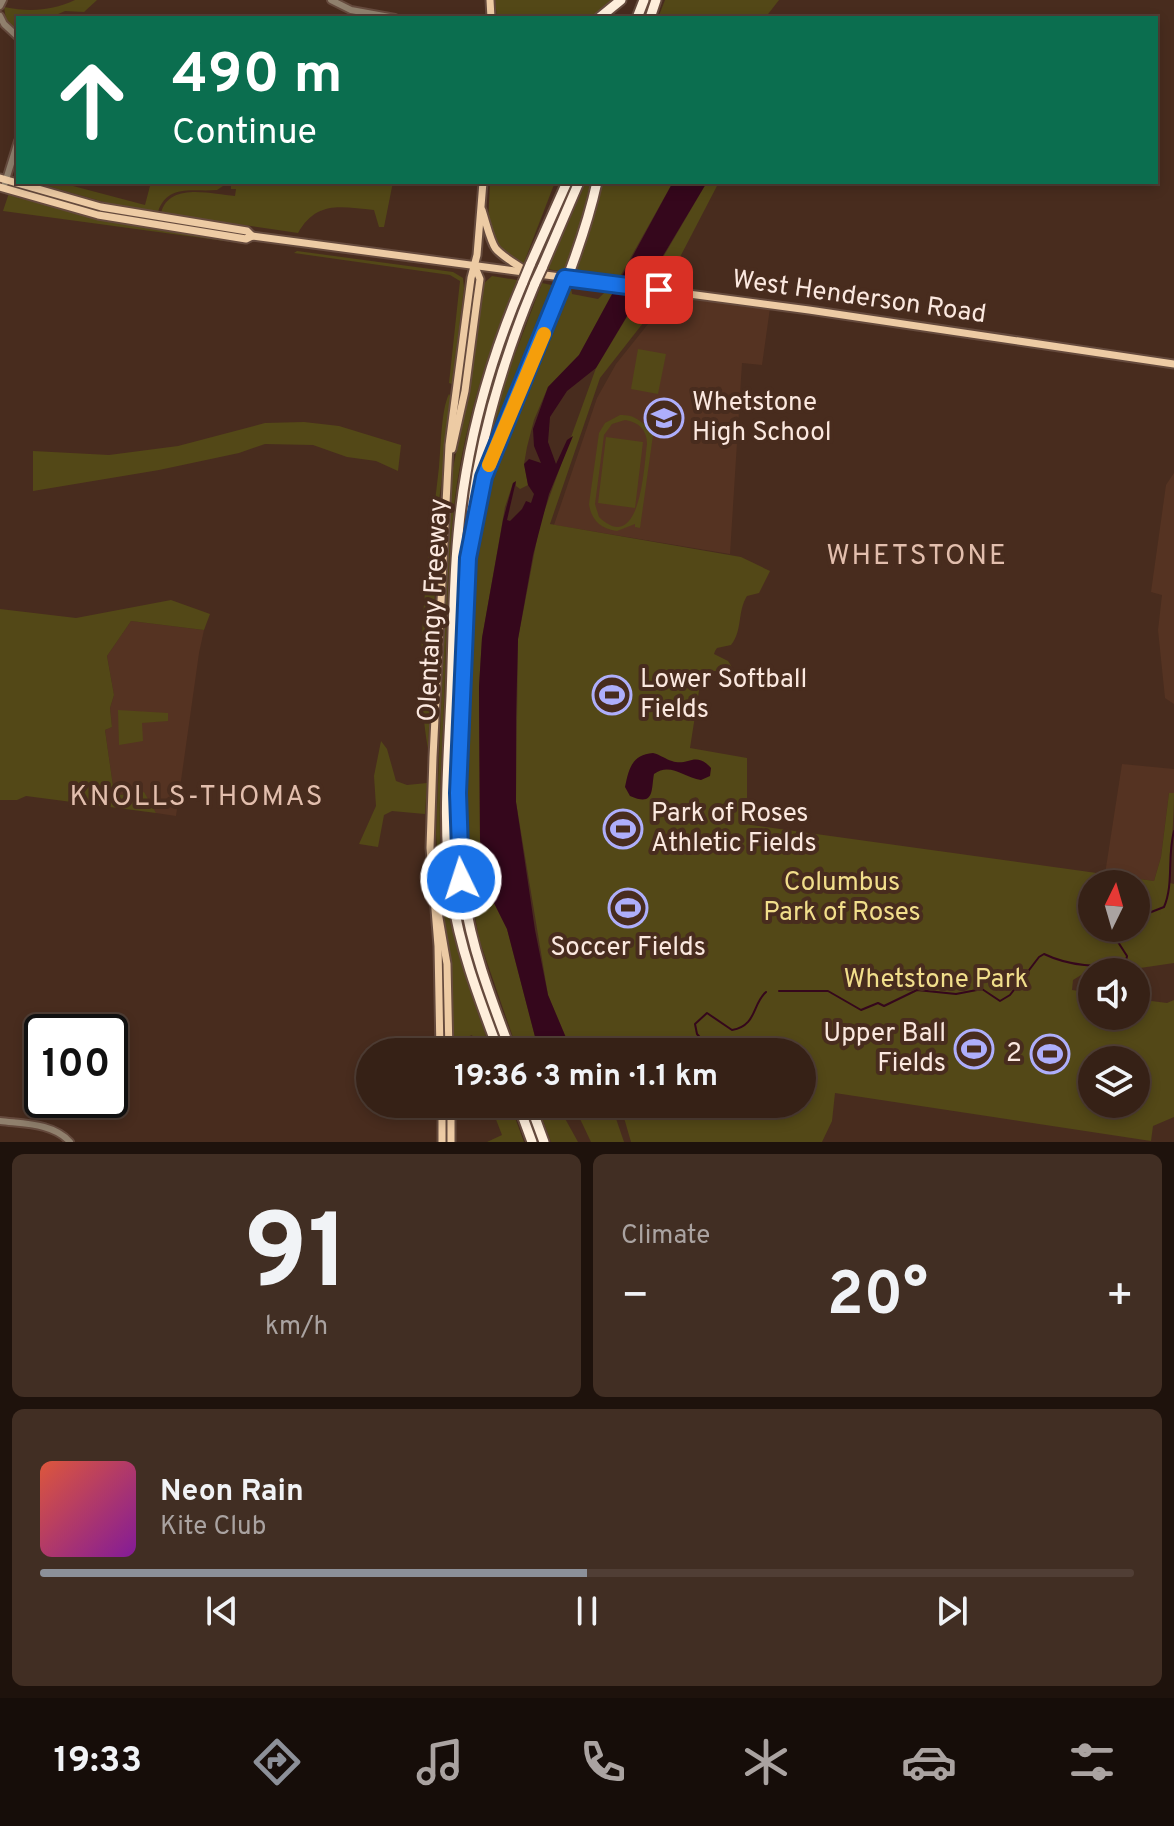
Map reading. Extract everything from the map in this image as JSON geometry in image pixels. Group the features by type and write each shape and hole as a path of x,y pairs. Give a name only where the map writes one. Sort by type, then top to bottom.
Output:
{"highway":[{"path":"601,16 621,0"},
{"name":"Olentangy Freeway","path":"494,1038 465,956 448,864 447,792 457,557 466,474 484,390 564,184"},
{"name":"Olentangy Freeway","path":"506,1038 476,953 459,863 458,793 468,558 477,476 489,413 530,276 542,268 578,184"},
{"path":"468,558 484,477 565,278 596,184"},
{"path":"523,1118 532,1142"},
{"path":"535,1118 544,1142"}],"main road":[{"name":"West Henderson Road","path":"2,183 127,221 242,239 252,236 530,276 809,310 1174,364"},
{"path":"440,1038 438,946 430,848 448,460 471,278 475,267 483,184"},
{"path":"481,205 493,247 530,276"},
{"path":"433,887 447,964 449,1038"},
{"path":"442,1118 442,1142"},
{"path":"451,1118 451,1142"}],"street":[{"path":"0,6 3,0"},
{"path":"331,0 351,10 384,16"},
{"path":"0,16 16,35"},
{"path":"2,183 16,146"},
{"path":"0,1121 50,1128 70,1142"}],"shaded area":[{"path":"672,184 706,184 596,368 567,391 550,417 548,442 556,464 567,440 573,436 549,494 533,555 518,639 516,802 548,995 566,1038 535,1038 507,929 489,893 480,839 479,687 482,638 503,520 513,483 516,481 507,520 510,521 522,509 526,501 531,503 534,494 528,485 524,464 529,459 541,463 534,446 533,429 548,387 579,355"},
{"name":"Whetstone High School","path":"661,298 770,308 762,365 742,363 730,554 554,525 597,398 616,364 652,319"},
{"path":"1174,473 1174,704 1165,698 1158,630 1162,595 1151,592 1166,485"},
{"path":"131,621 204,630 176,816 156,813 140,792 114,793 105,730 112,727 110,708 114,695 107,656"},
{"path":"653,753 678,762 700,760 711,768 710,776 701,780 666,769 654,774 648,798 630,796 625,787 633,764 640,756"},
{"path":"1122,764 1174,769 1174,793 1169,793 1161,857 1154,881 1150,880 1150,870 1106,870"}],"green space":[{"path":"75,0 97,0 84,12 16,16 16,30 6,19 4,7 40,10"},
{"path":"495,0 617,0 596,16 497,16"},
{"path":"665,0 779,0 767,16 659,16"},
{"path":"40,184 66,184 145,205 150,184 393,184 384,227 379,227 374,210 340,207 313,215 298,233 161,213 165,203 182,193 235,196 236,189 231,189 231,186 174,193 162,203 158,212 118,206"},
{"path":"490,184 554,184 523,265 501,253 488,224"},
{"path":"585,184 594,184 565,270 548,269"},
{"path":"599,184 672,184 618,280 584,274 574,268"},
{"path":"706,184 718,184 665,286 648,283"},
{"path":"9,193 116,222 247,244 3,211"},
{"path":"294,253 453,272 463,278 452,384 449,383 460,281 450,275"},
{"path":"492,276 517,280 481,380 467,431 451,537 441,774 442,871 453,935 487,1038 473,1038 472,1035 452,1038 451,962 440,895 436,834 452,473 466,404 482,285"},
{"path":"542,283 556,286 541,333 486,458 504,383"},
{"path":"571,288 572,294 598,299 605,292 612,294 579,355 548,387 534,420 524,464 528,485 520,489 516,482 513,483 505,507 482,638 479,687 480,839 484,874 489,893 507,929 535,1038 513,1038 479,939 466,867 464,825 472,613 487,482 496,454 548,341 564,295"},
{"name":"Whetstone Park","path":"639,297 653,301 647,318 600,378 550,524 741,557 770,571 759,593 747,596 731,645 715,651 714,654 728,661 732,667 722,671 702,671 690,748 747,758 744,824 1078,870 1078,942 1150,942 1150,880 1154,881 1161,857 1169,793 1174,793 1170,883 1174,884 1174,963 1150,967 1150,958 1078,958 1078,977 1073,980 1072,990 1078,991 1078,1030 1150,1030 1150,1001 1167,1003 1174,1000 1174,1117 1153,1126 1151,1141 835,1093 832,1121 822,1142 631,1142 624,1118 816,1118 816,1038 566,1038 548,995 516,802 518,639 540,523 596,368"},
{"path":"638,349 666,354 658,394 631,389"},
{"path":"449,394 452,398 439,501 428,749 422,679 424,608 443,419"},
{"path":"626,415 654,428 640,528 635,524 617,531 606,528 598,523 590,510 599,433 605,423","holes":["630,421 641,428 647,439 642,487 632,517 624,525 613,526 599,517 595,504 604,435 612,424"]},
{"path":"304,422 339,426 401,445 398,471 376,461 347,457 313,445 265,444 239,453 159,470 33,491 33,451 109,455 178,446 265,423"},
{"path":"606,437 643,442 635,508 598,503"},
{"path":"171,600 210,614 204,630 131,621 107,656 114,695 110,708 112,727 105,730 114,793 144,792 156,813 26,796 17,800 0,800 0,609 76,618"},
{"path":"118,710 168,713 168,721 142,723 143,741 119,745"},
{"path":"381,741 387,749 396,781 407,785 427,783 425,814 392,811 384,815 378,847 359,844 376,806 374,776"},
{"path":"495,1118 515,1118 524,1142 487,1142 502,1135"},
{"path":"542,1118 565,1118 578,1142 551,1142"},
{"path":"580,1118 616,1118 624,1142 591,1142"}],"waterway":[{"path":"1150,912 1164,907 1167,898 1174,831"},
{"path":"779,991 828,991 861,1010 878,1003 884,1006 917,990 956,994 982,989 1000,1001 1010,995 1044,954 1084,965 1116,964 1126,961 1127,956 1118,942"},
{"path":"700,1038 695,1024 707,1013 732,1030 740,1028 750,1019 766,992"}],"slow traffic":[{"path":"489,465 544,334"}],"place":[{"name":"Whetstone High School","path":"664,418"},
{"name":"Lower Softball Fields","path":"612,695"},
{"name":"Park of Roses Athletic Fields","path":"623,829"},
{"name":"Soccer Fields","path":"628,908"},
{"name":"Upper Ball Fields","path":"974,1049"},
{"name":"2","path":"1050,1054"}],"district":[{"name":"WHETSTONE","path":"917,557"},
{"name":"KNOLLS-THOMAS","path":"197,798"}],"route":[{"path":"461,879 458,793 468,558 484,477 565,278 659,290"}],"park label":[{"name":"Columbus Park of Roses","path":"842,898"}]}
